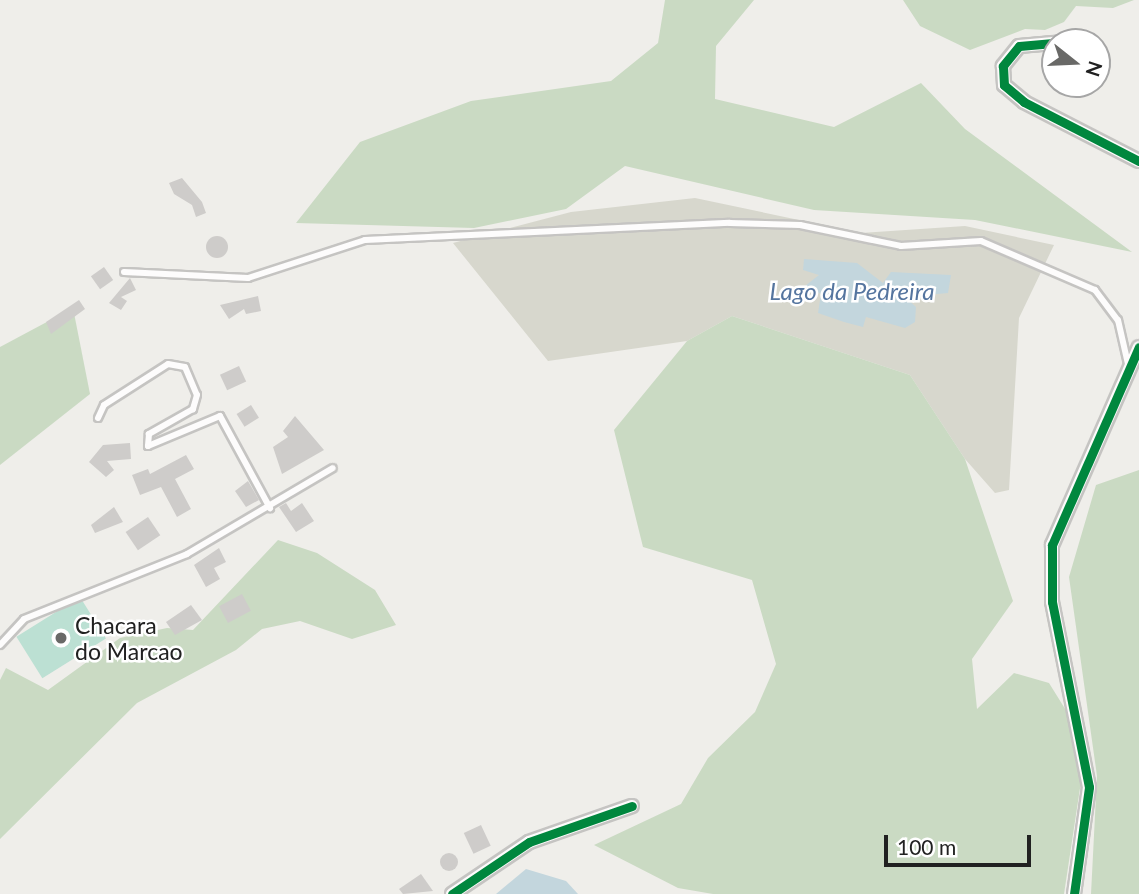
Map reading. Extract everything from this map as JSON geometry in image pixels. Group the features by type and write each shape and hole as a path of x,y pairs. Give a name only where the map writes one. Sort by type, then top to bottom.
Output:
{"street":[{"path":"1041,44 1019,46 1008,53 1004,85 1139,161"},
{"path":"1074,894 1089,787 1052,602 1052,545 1128,364 1139,347"},
{"path":"452,894 528,842 632,806"}],"lane":[{"path":"124,272 248,278 365,240 730,223 800,225 901,246 981,241 1095,290 1118,320 1128,364"},
{"path":"98,418 104,405 168,364 185,367 197,395 193,409 149,434 148,446 220,416 270,508"},
{"path":"0,645 24,619 187,554 270,508 333,468"}],"shaded area":[{"path":"695,198 861,233 965,226 1054,245 1019,318 1009,490 995,493 965,459 910,375 732,316 687,341 548,361 453,243 571,212"}],"green space":[{"path":"665,0 754,0 716,46 715,99 834,127 921,83 965,129 1132,252 975,220 814,210 625,166 566,209 474,228 296,223 360,142 471,101 611,81 658,43"},
{"path":"903,0 1134,0 1113,8 1076,6 1064,22 1050,28 1025,29 970,50 920,26"},
{"path":"73,308 90,394 0,465 0,347"},
{"path":"732,316 910,375 965,459 1013,601 972,659 977,709 1014,673 1049,683 1072,720 1082,775 1064,894 713,894 678,888 594,845 681,804 708,758 755,712 776,664 752,580 643,547 614,430 687,341"},
{"path":"1139,470 1139,894 1091,894 1097,776 1069,577 1096,485"},
{"path":"278,540 317,553 375,590 396,625 352,639 300,621 262,629 236,650 137,703 0,839 0,680 6,668 48,690 120,638 167,628 193,630"},
{"name":"Chacara do Marcao","path":"80,597 106,639 42,678 16,637"}],"water":[{"name":"Lago da Pedreira","path":"804,259 857,263 883,283 891,272 951,275 948,293 905,297 916,307 915,322 905,328 866,317 863,327 818,313 821,294 805,286 819,275 803,270"},
{"path":"526,869 566,881 578,894 496,894"}],"building":[{"path":"182,178 202,202 206,213 196,217 192,205 174,194 169,183"},
{"path":"217,236 225,239 228,247 225,255 217,258 209,255 206,247 209,239"},
{"path":"104,267 113,280 100,289 91,276"},
{"path":"130,278 136,290 121,297 127,301 121,310 109,303"},
{"path":"258,296 261,311 246,314 244,309 229,319 220,305"},
{"path":"79,300 85,309 51,334 46,322"},
{"path":"239,366 246,381 227,390 220,375"},
{"path":"251,405 259,418 245,427 237,414"},
{"path":"295,416 324,450 282,474 273,447 288,437 283,431"},
{"path":"130,443 131,459 107,461 114,470 106,477 89,462 103,445"},
{"path":"186,455 194,469 175,479 191,509 177,517 161,487 140,495 132,475 148,469 150,474"},
{"path":"248,481 259,500 246,507 235,491"},
{"path":"286,503 291,511 302,503 314,521 296,532 279,507"},
{"path":"114,507 123,522 95,533 91,525"},
{"path":"148,517 160,535 138,550 126,532"},
{"path":"219,548 226,562 214,568 220,579 206,587 194,565"},
{"path":"242,594 251,611 228,623 219,606"},
{"path":"191,605 202,620 175,635 166,622"},
{"path":"481,825 491,846 474,854 464,833"},
{"path":"445,853 453,853 458,862 456,869 445,871 440,866 440,858"},
{"path":"421,874 433,891 403,894 399,889"}],"cycle path":[{"path":"1041,44 1019,46 1003,66 1004,85 1024,102 1139,161"},
{"path":"1074,894 1089,787 1052,602 1052,545 1139,347"},
{"path":"452,894 529,842 632,806"}],"place":[{"name":"Chacara do Marcao","path":"61,638"}]}
